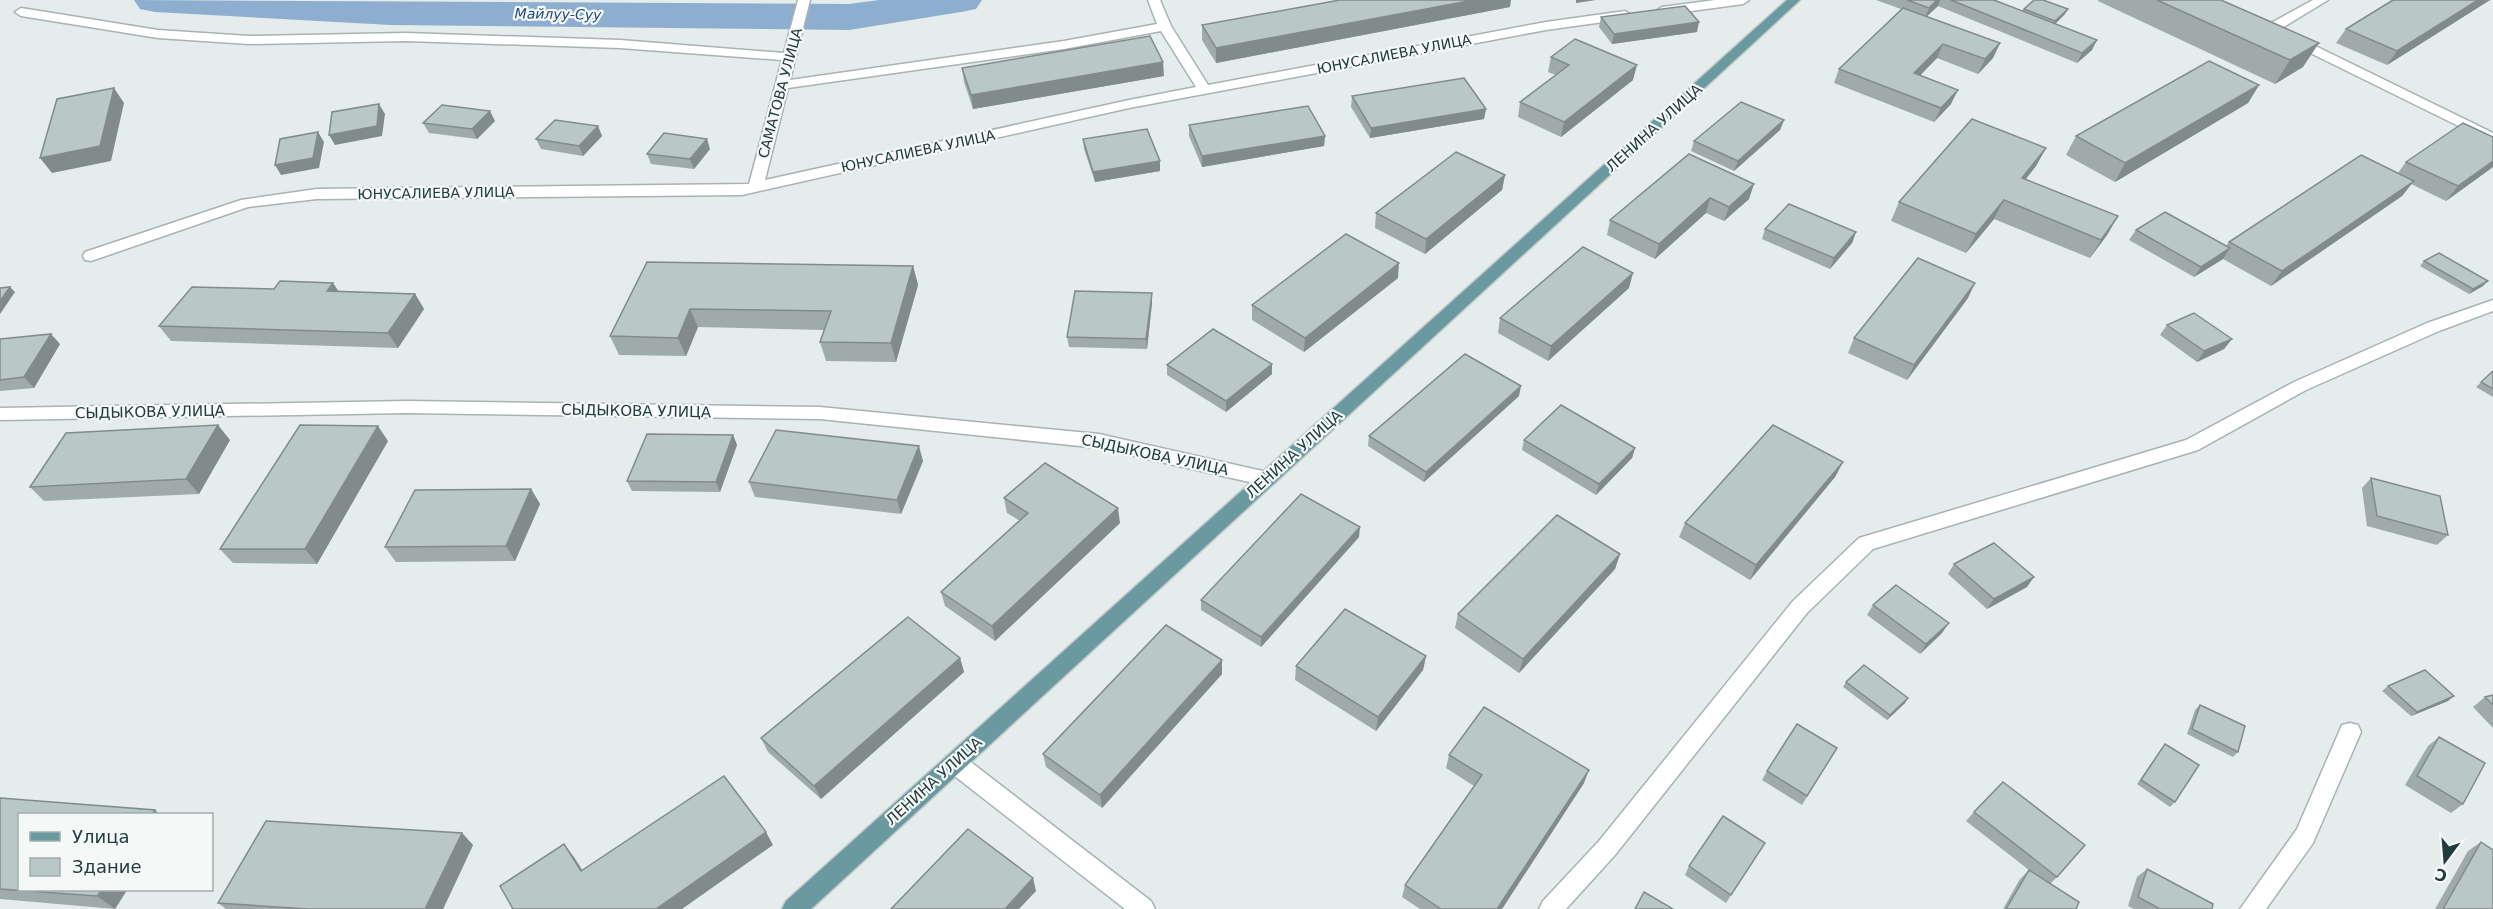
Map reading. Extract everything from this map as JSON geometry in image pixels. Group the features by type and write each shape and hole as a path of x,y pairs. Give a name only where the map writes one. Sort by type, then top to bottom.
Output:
{"main road":[{"name":"ЛЕНИНА УЛИЦА","path":"794,909 1794,0"}],"street":[{"name":"САМАТОВА УЛИЦА","path":"756,187 804,0"},
{"path":"1154,0 1165,26 1204,90"},
{"name":"ЮНУСАЛИЕВА УЛИЦА","path":"92,255 246,203 317,194 742,190 1130,104 1546,26 1743,0"},
{"path":"2272,28 2322,0"},
{"path":"21,12 158,34 249,40 406,37 572,42 789,57"},
{"path":"2239,14 2272,28 2493,139"},
{"path":"782,85 1064,45 1165,26"},
{"path":"1551,909 1607,848 1800,607 1866,543 2192,445 2300,386 2433,327 2493,305"},
{"name":"СЫДЫКОВА УЛИЦА","path":"0,414 407,407 820,413 1099,441 1267,479"},
{"path":"2252,909 2305,836 2350,732"},
{"path":"955,763 1143,909"}],"building":[{"path":"1340,0 1474,0 1216,48 1202,25"},
{"path":"1907,0 1937,0 1929,8"},
{"path":"1951,0 1994,0 2097,40 2082,53"},
{"path":"2034,0 2043,0 2068,9 2055,21 2024,9"},
{"path":"2157,0 2221,0 2319,43 2290,60"},
{"path":"2393,0 2478,0 2397,51 2346,29"},
{"path":"1685,6 1699,22 1614,34 1601,17"},
{"path":"1903,8 2000,43 1985,59 1943,44 1914,73 1958,90 1941,108 1839,69"},
{"path":"1150,36 1163,62 971,95 962,68"},
{"path":"1575,39 1637,65 1564,122 1520,102 1569,65 1551,57"},
{"path":"2209,61 2259,85 2125,163 2076,136"},
{"path":"1464,78 1486,109 1371,128 1352,96"},
{"path":"114,88 100,146 40,158 57,99"},
{"path":"1741,102 1784,120 1738,161 1694,141"},
{"path":"379,104 377,126 329,135 332,112"},
{"path":"442,105 490,111 472,129 423,123"},
{"path":"1308,106 1325,136 1202,156 1189,125"},
{"path":"1972,119 2046,148 2022,178 2118,216 2101,240 2004,200 1976,234 1899,202"},
{"path":"555,120 598,126 579,146 536,139"},
{"path":"2463,123 2493,137 2493,161 2458,186 2406,162"},
{"path":"1147,129 1160,161 1093,172 1083,139"},
{"path":"318,132 313,158 275,165 280,139"},
{"path":"664,133 707,139 690,159 647,154"},
{"path":"1456,152 1505,175 1426,239 1376,213"},
{"path":"1689,154 1754,184 1729,207 1710,198 1659,244 1610,220"},
{"path":"2361,155 2414,181 2282,271 2229,242"},
{"path":"1789,204 1856,232 1834,258 1765,229"},
{"path":"2165,212 2230,248 2201,267 2136,230"},
{"path":"1346,234 1399,263 1305,338 1252,305"},
{"path":"1583,247 1633,273 1551,346 1500,318"},
{"path":"2439,253 2488,281 2473,289 2424,261"},
{"path":"1918,258 1975,283 1914,365 1854,338"},
{"path":"647,262 913,266 891,343 820,342 831,311 690,309 678,338 610,336"},
{"path":"280,281 333,283 327,291 415,294 388,333 159,326 192,287 274,289"},
{"path":"10,287 0,301 0,288"},
{"path":"1075,291 1152,293 1146,339 1067,337"},
{"path":"2194,313 2232,339 2204,351 2167,325"},
{"path":"1213,329 1272,364 1226,401 1167,365"},
{"path":"51,334 24,377 0,380 0,339"},
{"path":"1465,354 1521,386 1426,472 1369,436"},
{"path":"2493,371 2493,389 2481,382"},
{"path":"1561,405 1635,448 1599,484 1524,440"},
{"path":"218,425 186,479 30,487 66,433"},
{"path":"300,425 378,426 305,549 220,549"},
{"path":"1773,425 1843,462 1756,565 1685,523"},
{"path":"776,430 919,446 897,500 749,482"},
{"path":"647,434 733,435 716,482 627,481"},
{"path":"1045,463 1118,508 992,626 941,592 1028,513 1004,498"},
{"path":"2371,478 2440,496 2448,535 2377,516"},
{"path":"531,489 506,546 385,547 415,490"},
{"path":"1301,494 1360,527 1261,637 1201,600"},
{"path":"1557,515 1620,554 1523,659 1458,614"},
{"path":"1994,543 2034,577 1994,599 1954,564"},
{"path":"1896,585 1949,623 1926,644 1873,605"},
{"path":"1345,609 1426,656 1378,717 1296,666"},
{"path":"908,617 960,658 814,786 761,738"},
{"path":"1166,625 1222,660 1100,795 1043,754"},
{"path":"1864,665 1908,698 1890,715 1846,682"},
{"path":"2425,670 2454,696 2417,712 2388,686"},
{"path":"2493,695 2493,705 2485,697"},
{"path":"2200,705 2245,726 2238,752 2192,729"},
{"path":"1484,707 1589,770 1497,909 1441,909 1405,885 1482,775 1449,755"},
{"path":"1797,724 1837,748 1807,796 1767,771"},
{"path":"2439,737 2485,763 2463,804 2417,776"},
{"path":"2165,744 2199,765 2175,802 2141,780"},
{"path":"724,776 766,832 656,909 513,909 500,886 564,844 581,871"},
{"path":"2003,782 2085,845 2057,877 1974,812"},
{"path":"0,798 155,810 153,813 18,813 18,890 0,889"},
{"path":"1723,816 1765,843 1731,895 1689,866"},
{"path":"266,821 462,833 425,909 308,909 218,903"},
{"path":"968,829 1033,878 1005,909 891,909"},
{"path":"2481,842 2493,850 2493,909 2443,909"},
{"path":"2147,869 2213,904 2212,909 2160,909 2138,897"},
{"path":"2029,870 2079,902 2076,909 2006,909"},
{"path":"28,891 101,891 97,896"},
{"path":"1644,892 1673,909 1635,909"}],"waterway":[{"name":"Майлуу-Суу","path":"155,0 391,13 849,17 961,0"}]}
